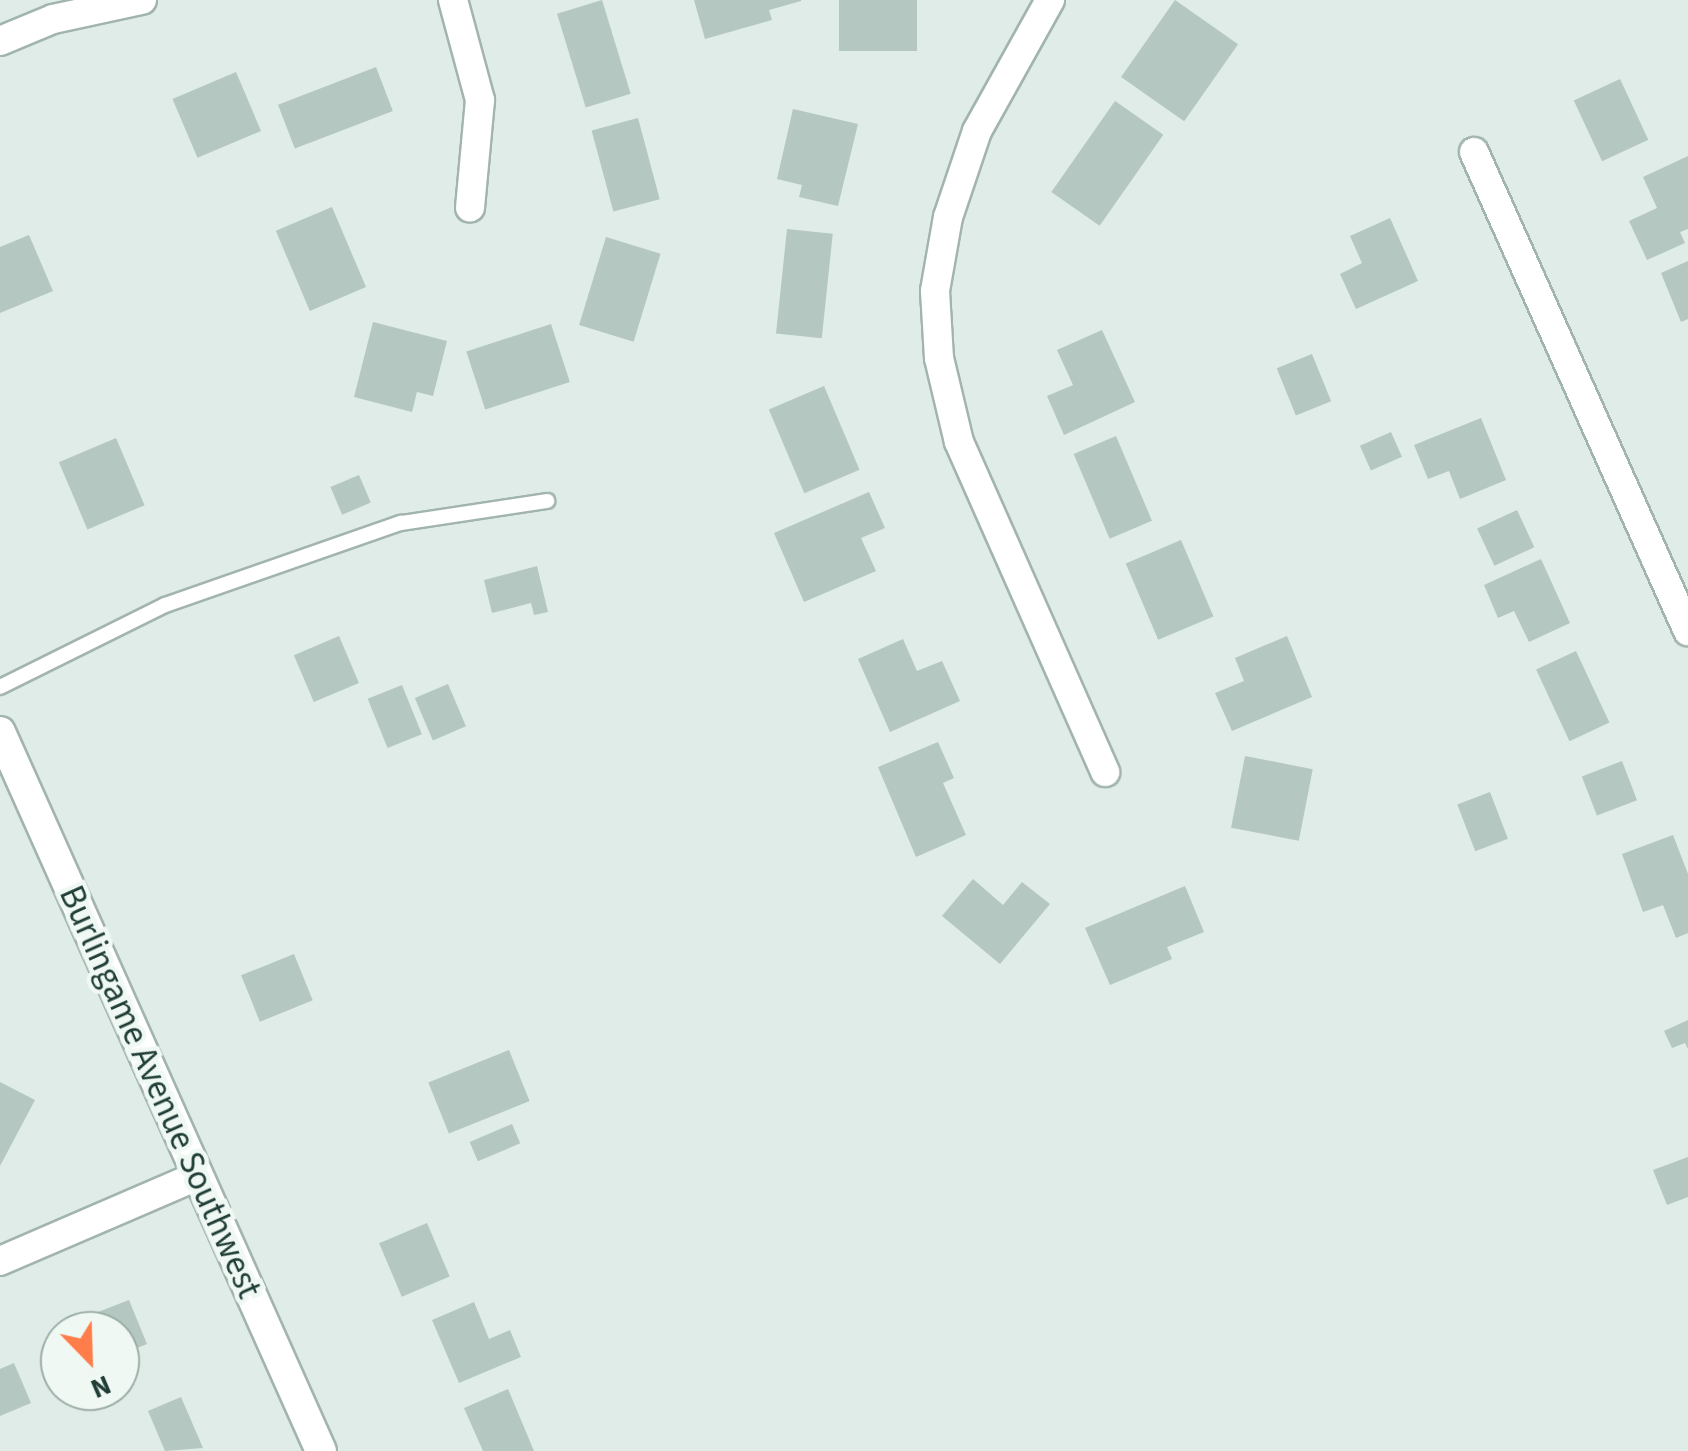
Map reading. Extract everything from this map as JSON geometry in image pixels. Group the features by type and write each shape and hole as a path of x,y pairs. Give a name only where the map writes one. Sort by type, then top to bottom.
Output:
{"street":[{"path":"0,41 54,19 142,0"},
{"path":"453,0 480,100 470,208"},
{"path":"1050,0 978,132 948,217 935,290 939,358 960,442 1105,772"},
{"path":"1474,152 1688,631"},
{"name":"Burlingame Avenue Southwest","path":"0,732 321,1451"},
{"path":"0,1260 197,1176"}],"lane":[{"path":"0,688 164,604 401,523 547,501"}],"building":[{"path":"602,0 631,94 586,107 557,14"},
{"path":"694,0 801,1 769,10 772,20 705,39"},
{"path":"839,0 917,0 917,51 839,51"},
{"path":"1175,0 1238,44 1184,121 1121,77"},
{"path":"376,67 393,111 295,149 278,105"},
{"path":"236,72 261,131 197,158 172,99"},
{"path":"1620,79 1648,140 1602,161 1574,101"},
{"path":"1115,101 1163,135 1100,226 1051,192"},
{"path":"793,109 858,124 838,206 799,197 802,185 777,179"},
{"path":"638,118 660,199 613,212 592,130"},
{"path":"1688,156 1688,229 1680,232 1685,243 1647,260 1629,221 1657,208 1643,177"},
{"path":"332,207 366,287 310,311 276,231"},
{"path":"1390,218 1418,281 1356,309 1340,274 1362,263 1350,236"},
{"path":"787,229 833,234 822,338 776,333"},
{"path":"29,235 53,291 0,313 0,247"},
{"path":"606,237 661,254 634,342 579,325"},
{"path":"1688,261 1688,319 1681,322 1661,273"},
{"path":"373,322 447,341 433,396 417,392 412,412 354,397"},
{"path":"551,324 570,382 485,410 466,352"},
{"path":"1102,330 1135,402 1064,435 1047,396 1073,385 1057,350"},
{"path":"1312,354 1331,401 1296,416 1277,368"},
{"path":"824,386 860,470 804,493 769,409"},
{"path":"1481,418 1506,480 1460,499 1449,471 1428,479 1414,445"},
{"path":"1391,432 1402,457 1371,470 1360,446"},
{"path":"1116,436 1152,521 1110,539 1074,454"},
{"path":"116,438 145,505 87,529 59,462"},
{"path":"359,475 371,503 342,515 330,487"},
{"path":"869,492 885,528 861,538 876,571 804,602 774,533"},
{"path":"1517,510 1534,547 1494,566 1477,529"},
{"path":"1181,540 1213,616 1158,640 1126,563"},
{"path":"1541,559 1570,623 1529,642 1514,611 1498,618 1484,585"},
{"path":"537,566 548,612 534,615 531,603 492,613 484,580"},
{"path":"339,636 359,683 314,702 294,655"},
{"path":"1287,636 1312,697 1232,731 1215,693 1244,681 1235,658"},
{"path":"903,639 917,671 942,661 960,701 890,732 858,659"},
{"path":"1576,651 1609,723 1570,741 1536,670"},
{"path":"448,684 466,726 433,740 415,698"},
{"path":"402,685 422,734 388,748 368,699"},
{"path":"938,742 954,778 943,783 966,835 916,857 878,767"},
{"path":"1245,756 1313,769 1299,841 1231,828"},
{"path":"1622,761 1637,800 1597,816 1582,776"},
{"path":"1490,792 1508,839 1475,851 1457,805"},
{"path":"1673,835 1688,874 1688,933 1676,938 1663,905 1643,912 1622,854"},
{"path":"973,879 1003,905 1022,882 1050,904 1000,964 942,916"},
{"path":"1185,886 1204,932 1167,947 1172,959 1110,985 1085,928"},
{"path":"294,954 313,1000 260,1022 241,975"},
{"path":"1688,1020 1688,1049 1685,1043 1672,1048 1664,1031"},
{"path":"509,1050 530,1101 449,1134 428,1083"},
{"path":"0,1082 35,1100 0,1166"},
{"path":"512,1124 520,1143 478,1161 470,1142"},
{"path":"1688,1157 1688,1197 1667,1205 1653,1170"},
{"path":"427,1223 450,1276 402,1297 379,1243"},
{"path":"129,1300 134,1311 100,1311"},
{"path":"474,1302 489,1339 510,1330 521,1357 459,1383 432,1320"},
{"path":"140,1327 147,1344 140,1347"},
{"path":"14,1363 31,1403 0,1416 0,1369"},
{"path":"508,1389 534,1451 483,1451 464,1408"},
{"path":"181,1397 203,1448 165,1451 148,1411"}]}
